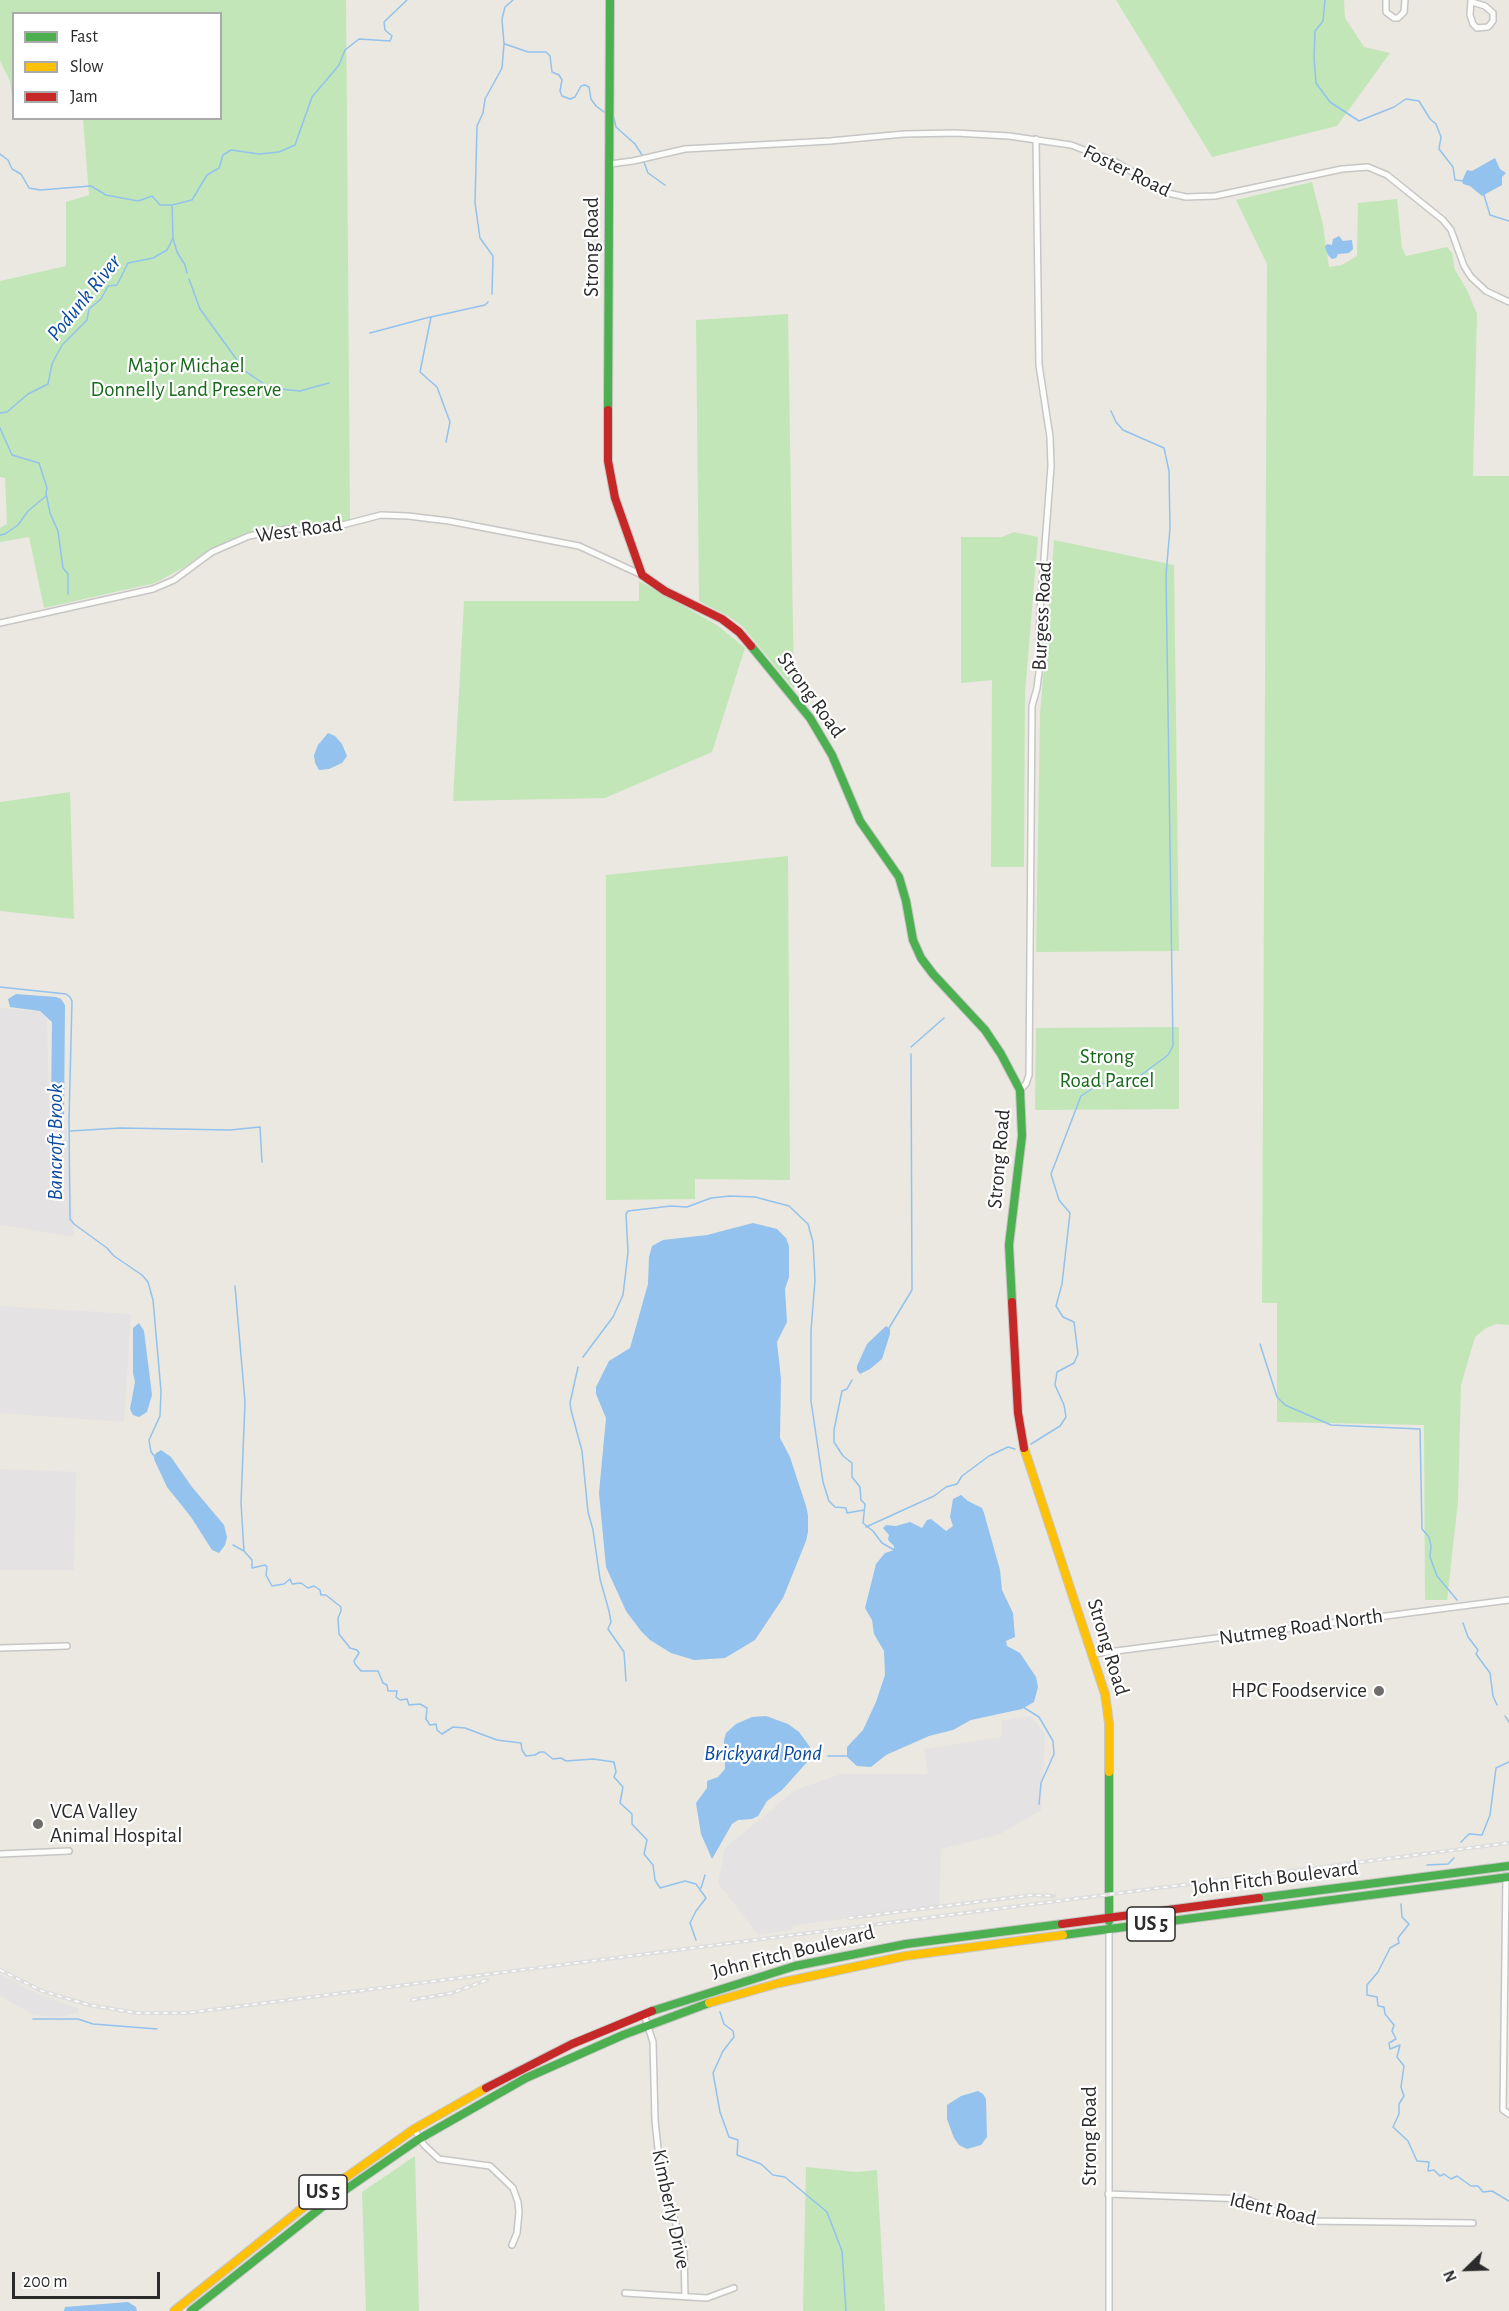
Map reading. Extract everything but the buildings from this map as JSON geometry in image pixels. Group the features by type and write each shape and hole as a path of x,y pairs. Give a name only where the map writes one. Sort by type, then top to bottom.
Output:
{"main road":[{"name":"Strong Road","path":"610,0 608,461 615,498 642,575 665,591 722,620 739,632 810,718 832,755 861,821 898,877 906,900 914,940 921,958 985,1030 1001,1053 1020,1090 1023,1114 1009,1258 1020,1432 1106,1695 1109,1723 1109,1929"},
{"name":"John Fitch Boulevard","path":"174,2311 300,2210 414,2129 517,2071 582,2040 644,2014 707,1992 795,1966 906,1944 1507,1866"},
{"name":"John Fitch Boulevard","path":"191,2311 332,2199 419,2139 522,2080 648,2024 704,2004 798,1978 905,1956 1507,1877"},
{"path":"795,1966 798,1978"},
{"path":"582,2040 586,2050"},
{"path":"517,2071 522,2080"},
{"path":"237,2260 243,2269"}],"street":[{"path":"1386,0 1386,12 1398,18 1404,12 1405,0"},
{"path":"1471,1 1485,6 1493,13 1493,21 1488,27 1477,28 1473,24 1470,15 1471,1"},
{"name":"Foster Road","path":"610,164 685,149 830,141 904,134 955,133 1062,143 1089,150 1131,169 1168,193 1186,197 1215,196 1342,169 1368,167 1380,170 1447,224 1471,278 1486,291 1509,302"},
{"name":"Burgess Road","path":"1020,1090 1026,1084 1029,1075 1032,706 1041,656 1040,611 1051,466 1050,437 1039,365 1036,140"},
{"name":"West Road","path":"0,623 153,590 180,576 212,552 249,536 287,529 327,529 381,515 449,521 579,546 642,575"},
{"name":"Nutmeg Road North","path":"1093,1653 1509,1600"},
{"path":"0,1648 68,1646"},
{"path":"0,1854 69,1851"},
{"path":"1506,2112 1507,1866"},
{"name":"Strong Road","path":"1109,1929 1109,2311"},
{"name":"Kimberly Drive","path":"644,2014 653,2044 657,2150 684,2252 685,2297"},
{"path":"414,2129 419,2139 439,2159 490,2166 513,2188 519,2212 517,2233 512,2245"},
{"name":"Ident Road","path":"1108,2194 1246,2199 1292,2218 1307,2221 1473,2223"},
{"path":"625,2293 707,2298 734,2288"}],"shaded area":[{"path":"0,1008 47,1012 49,1113 67,1131 74,1237 0,1225"},
{"path":"0,1306 131,1314 124,1422 0,1413"},
{"path":"0,1469 76,1472 74,1570 0,1570"},
{"path":"1031,1716 1045,1734 1041,1810 1000,1834 941,1849 939,1905 792,1926 793,1930 758,1935 718,1883 725,1848 795,1790 841,1774 928,1774 924,1749 1002,1737 1001,1721"},
{"path":"0,1974 36,1993 79,2009 78,2013 60,2017 34,2015 0,1996"}],"green space":[{"name":"Major Michael Donnelly Land Preserve","path":"0,0 346,0 350,521 328,526 266,528 247,533 210,549 188,565 155,583 44,608 29,537 0,542 0,528 7,524 5,478 0,477 0,281 66,266 66,202 89,195 83,120 222,120 222,12 12,12 12,96 10,81 0,61"},
{"path":"1116,0 1344,0 1345,18 1364,47 1390,53 1337,126 1212,157"},
{"path":"1312,182 1323,225 1329,267 1342,265 1357,256 1358,203 1397,199 1402,248 1406,256 1447,247 1452,253 1455,270 1477,314 1473,476 1509,476 1509,1325 1497,1324 1486,1328 1475,1337 1461,1385 1458,1501 1447,1600 1425,1600 1424,1425 1277,1422 1277,1303 1262,1303 1267,264 1236,200"},
{"path":"788,314 794,689 742,626 699,601 696,320"},
{"path":"1014,532 1038,537 1025,693 1024,867 991,867 992,680 961,683 961,537 1002,537"},
{"path":"1054,540 1174,565 1179,951 1036,952 1040,715"},
{"path":"639,581 717,625 745,648 712,752 605,798 453,801 464,601 639,601"},
{"path":"70,792 74,919 0,911 0,802"},
{"path":"788,856 790,1180 695,1179 695,1199 606,1200 606,875"},
{"name":"Strong Road Parcel","path":"1179,1027 1179,1109 1035,1110 1036,1028"},
{"path":"415,2156 419,2311 366,2311 362,2192"},
{"path":"806,2167 856,2172 877,2170 885,2311 803,2311"}],"water":[{"path":"1495,158 1500,169 1506,173 1502,177 1502,185 1482,196 1470,186 1463,184 1467,170 1472,171"},
{"path":"1339,236 1343,241 1352,240 1353,249 1349,253 1338,254 1332,259 1325,247 1327,244 1332,245 1333,239"},
{"path":"328,733 335,736 342,744 347,756 342,763 329,769 319,770 314,755 318,745"},
{"path":"16,994 56,997 61,999 65,1005 64,1117 60,1122 54,1119 51,1113 52,1022 40,1011 10,1007 8,999"},
{"path":"753,1223 777,1229 786,1238 789,1246 789,1277 785,1289 787,1322 777,1342 781,1379 780,1438 790,1457 806,1506 808,1532 783,1598 755,1640 725,1658 694,1660 671,1653 650,1640 641,1631 626,1611 606,1567 599,1493 606,1418 596,1394 596,1387 609,1361 630,1348 648,1284 649,1257 652,1246 663,1240 707,1235"},
{"path":"139,1323 144,1331 152,1395 147,1412 139,1417 133,1415 130,1409 135,1382 133,1328"},
{"path":"886,1326 890,1329 890,1334 882,1359 860,1374 857,1366 867,1344"},
{"path":"161,1450 171,1457 192,1487 224,1525 227,1537 219,1553 212,1550 191,1517 167,1487 154,1459 155,1454"},
{"path":"961,1495 982,1508 984,1513 1000,1570 1002,1590 1013,1613 1015,1637 1006,1641 1007,1646 1020,1653 1036,1677 1038,1687 1034,1702 1022,1709 971,1720 953,1730 929,1736 886,1755 871,1767 857,1766 847,1757 847,1747 863,1730 885,1675 884,1651 874,1634 872,1620 865,1608 876,1564 885,1553 894,1550 894,1546 888,1540 889,1535 883,1528 886,1525 896,1526 910,1522 922,1528 927,1520 931,1519 946,1531 953,1526 950,1517 953,1499"},
{"name":"Brickyard Pond","path":"766,1716 788,1724 799,1732 810,1747 809,1760 782,1790 767,1801 758,1816 738,1820 732,1824 712,1859 701,1834 696,1803 707,1788 707,1781 718,1777 725,1769 724,1740 726,1733 736,1724 752,1717"},
{"path":"978,2091 986,2099 987,2137 981,2145 967,2149 959,2145 954,2138 947,2119 947,2105 961,2096"},
{"path":"128,2302 136,2307 137,2311 64,2311 65,2307"}],"waterway":[{"name":"Podunk River","path":"0,413 7,412 28,394 48,384 52,364 62,345 87,320 89,309 101,299 108,286 117,285 128,263 153,258 167,250 173,238 172,205 192,200 207,175 219,168 223,155 231,150 259,154 279,152 295,145 312,97 339,65 345,50 359,39 390,41 392,36 385,30 384,22 407,0"},
{"path":"492,294 493,256 480,238 475,203 477,126 483,113 485,99 502,68 504,44 502,19 505,7 513,0"},
{"path":"1325,0 1323,21 1315,31 1314,58 1316,83 1330,102 1359,121 1394,107 1406,99 1419,101 1430,119 1436,124 1441,137 1439,149 1453,167 1455,180 1464,181"},
{"path":"505,44 528,52 546,52 550,56 552,72 559,75 562,80 560,91 562,96 570,99 575,97 581,86 585,85 589,87 591,99 604,112"},
{"path":"614,118 616,127 635,144 642,155"},
{"path":"0,154 8,160 12,169 21,174 29,188 40,190 91,186 106,195 138,201 152,196 160,205 172,205"},
{"path":"644,162 648,173 665,185"},
{"path":"1484,195 1490,215 1509,221"},
{"path":"173,238 187,273"},
{"path":"189,279 200,309 245,371 270,388 300,391 329,383"},
{"path":"446,442 450,422 437,387 420,372 431,317 485,305 488,302"},
{"path":"370,333 430,317"},
{"path":"1031,1444 1060,1426 1066,1417 1064,1405 1055,1385 1057,1372 1074,1363 1078,1354 1074,1322 1063,1317 1056,1306 1062,1284 1070,1213 1059,1200 1051,1174 1081,1096 1099,1084 1114,1083 1125,1087 1168,1055 1173,1046 1166,575 1170,528 1169,471 1164,448 1123,430 1111,411"},
{"path":"0,428 12,455 39,463 47,488 50,513 58,531 63,568 68,574 68,594"},
{"path":"0,535 18,525 28,511 46,496"},
{"name":"Bancroft Brook","path":"0,987 66,994 72,1001 69,1120 70,1219 148,1282 153,1300 161,1391 160,1416 149,1440 151,1452 155,1457"},
{"path":"911,1047 944,1018"},
{"path":"889,1328 912,1290 911,1054"},
{"path":"70,1131 120,1128 230,1130 260,1127 262,1162"},
{"path":"583,1357 613,1317 623,1295 628,1252 626,1214 628,1211 671,1206 687,1207 711,1198 730,1196 755,1197 789,1206 808,1224 813,1242 815,1280 811,1331 811,1401 823,1482 829,1501 835,1507 846,1508 847,1513 864,1510"},
{"path":"235,1286 245,1402 241,1503 244,1551"},
{"path":"1260,1344 1277,1397 1285,1405 1331,1425 1420,1429 1422,1529 1429,1537 1430,1557 1437,1576 1457,1600"},
{"path":"578,1367 570,1403 571,1410 582,1451 588,1512 600,1579 611,1622 608,1629 624,1652 626,1681"},
{"path":"852,1380 847,1389 842,1391 834,1430 834,1442 843,1456 852,1463 852,1477 860,1487 861,1500 865,1504 863,1523 882,1543 896,1551"},
{"path":"866,1527 934,1496 946,1487 957,1484 962,1476 989,1456 1008,1447 1015,1449"},
{"name":"Bancroft Brook","path":"233,1545 244,1551 252,1560 252,1568 265,1565 267,1567 266,1575 272,1586 284,1584 290,1579 292,1584 301,1583 308,1588 314,1586 320,1590 321,1595 326,1595 341,1607 338,1618 339,1634 350,1648 359,1653 354,1661 355,1664 361,1671 378,1671 388,1691 397,1691 396,1697 400,1700 407,1699 409,1705 420,1704 427,1708 426,1719 430,1725 436,1724 437,1730 442,1734 453,1727 465,1728 497,1740 521,1743 526,1756 544,1752 553,1759 561,1758 566,1761 593,1759 614,1762 616,1772 614,1777 623,1787 620,1803 632,1814 632,1824 647,1840 644,1854 653,1865 655,1880 660,1888 685,1881 696,1884 706,1898 690,1923 696,1940"},
{"path":"1463,1623 1468,1637 1478,1650 1476,1654 1490,1673 1493,1696 1497,1705"},
{"path":"1023,1707 1039,1717 1053,1741 1054,1754 1041,1783 1039,1804"},
{"path":"1505,1716 1509,1722"},
{"path":"828,1756 848,1756"},
{"path":"1461,1842 1469,1834 1482,1835 1490,1815 1496,1768 1509,1762"},
{"path":"1427,1865 1448,1864 1454,1858"},
{"path":"701,1888 705,1875"},
{"path":"1401,1904 1402,1917 1409,1924 1398,1938 1399,1943 1390,1948 1378,1972 1367,1985 1367,1995 1377,1997 1378,2006 1384,2007 1385,2014 1394,2025 1392,2031 1396,2039 1389,2043 1390,2049 1400,2045 1397,2057 1404,2066 1401,2087 1404,2096 1399,2104 1399,2114 1393,2127 1408,2141 1417,2161 1429,2162 1428,2171 1434,2170 1440,2176 1444,2174 1451,2179 1457,2176 1471,2186 1478,2186 1483,2192 1492,2191 1509,2201"},
{"name":"Bancroft Brook","path":"720,2012 724,2024 733,2031 734,2037 723,2051 713,2073 720,2112 729,2137 738,2140 737,2155 761,2164 773,2175 785,2177 827,2212 842,2251 846,2311"},
{"path":"33,2019 78,2019 93,2024 157,2029"}],"railway":[{"path":"0,1970 42,1991 89,2005 137,2013 187,2013 1509,1843"},
{"path":"849,1918 1032,1895 1054,1896"},
{"path":"412,2000 452,1993 487,1980"}],"traffic: fast":[{"path":"608,410 610,0"},
{"path":"751,646 810,718 832,755 860,821 899,877 913,940 921,958 985,1030 1020,1090 1022,1136 1009,1245 1012,1302"},
{"path":"1109,1772 1109,1921"},
{"path":"1259,1898 1509,1866"},
{"path":"1063,1935 1509,1877"},
{"path":"652,2011 795,1966 906,1944 1062,1924"},
{"path":"191,2311 332,2199 419,2139 526,2078 623,2035 709,2003"}],"traffic: slow":[{"path":"1024,1448 1105,1694 1109,1723 1109,1772"},
{"path":"709,2003 779,1983 905,1956 1063,1935"},
{"path":"174,2311 300,2210 414,2129 486,2088"}],"traffic: jam":[{"path":"608,410 608,461 615,498 642,575 665,591 722,619 739,632 751,646"},
{"path":"1012,1302 1018,1413 1024,1448"},
{"path":"1062,1924 1259,1898"},
{"path":"486,2088 572,2044 652,2011"}],"place":[{"name":"HPC Foodservice","path":"1379,1691"},
{"name":"VCA Valley Animal Hospital","path":"38,1824"}]}
